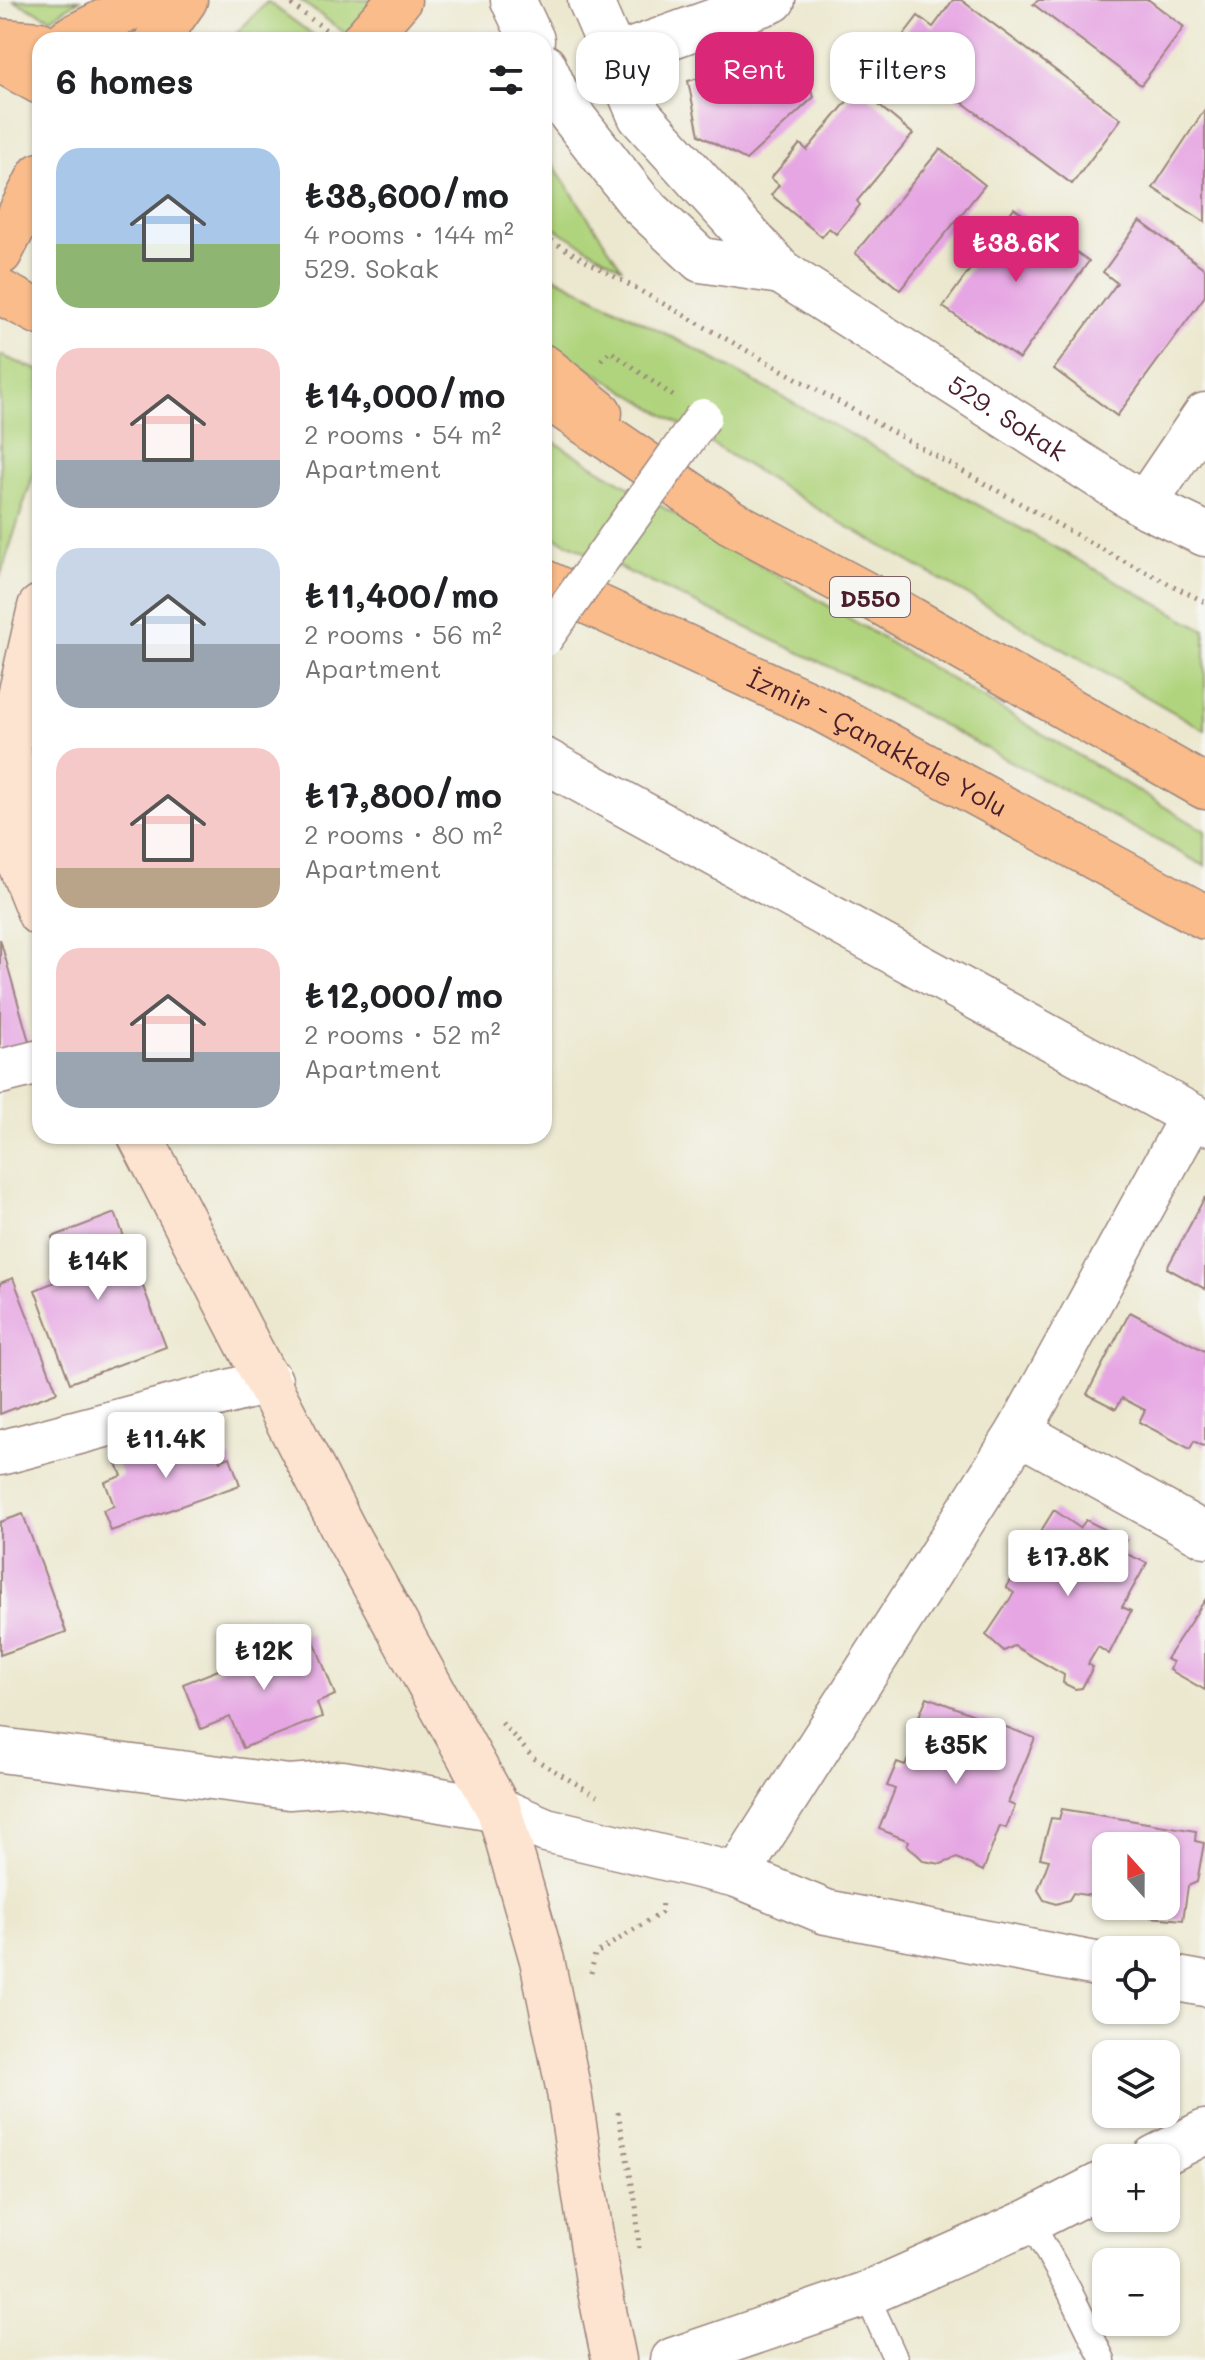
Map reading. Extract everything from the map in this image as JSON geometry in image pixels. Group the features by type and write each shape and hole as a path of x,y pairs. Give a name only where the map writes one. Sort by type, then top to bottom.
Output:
{"main road":[{"path":"84,32 146,0"},
{"path":"163,32 185,0"},
{"path":"352,32 399,0"},
{"path":"402,32 415,0"},
{"path":"0,41 32,43"},
{"path":"0,60 32,78"},
{"path":"0,253 32,191"},
{"path":"552,374 731,522"},
{"name":"D550","path":"552,399 731,522 884,604 1205,787"},
{"name":"İzmir - Çanakkale Yolu","path":"552,586 815,706 1205,917"},
{"path":"32,643 9,745 18,859 32,894"},
{"path":"0,851 32,918"},
{"path":"144,1144 374,1585 499,1810 542,1960 569,2092 598,2281 614,2360"}],"street":[{"path":"513,0 528,32"},
{"path":"590,0 603,32"},
{"path":"679,33 773,0"},
{"path":"552,84 559,99 640,203 701,260 781,272"},
{"path":"635,104 640,116 781,272"},
{"name":"529. Sokak","path":"781,272 1144,505 1205,534"},
{"path":"1144,505 1205,415"},
{"path":"552,628 703,417"},
{"path":"552,764 1198,1119 1019,1432 737,1875"},
{"path":"0,1072 32,1064"},
{"path":"0,1453 270,1381"},
{"path":"1019,1432 1205,1535"},
{"path":"0,1750 289,1787 342,1783 499,1810 546,1830 737,1875 826,1912 1092,1963"},
{"path":"1180,1980 1205,1984"},
{"path":"1180,2145 1205,2132"},
{"path":"673,2360 866,2294 1030,2221 1092,2189"}],"lane":[{"path":"1030,2221 1069,2290 1103,2360"},
{"path":"866,2294 896,2360"}],"path":[{"path":"285,0 339,32"},
{"path":"552,241 1116,557 1205,602"},
{"path":"610,351 703,417"},
{"path":"593,1984 590,1969 595,1954 661,1913 662,1895"},
{"path":"616,2102 636,2205 639,2252"}],"green space":[{"path":"12,0 79,0 51,18"},
{"path":"300,0 376,0 352,32 344,32"},
{"path":"268,2 309,32 238,32"},
{"path":"552,163 622,268 552,227"},
{"path":"552,275 697,350 1205,630 1205,730 836,520 552,346"},
{"path":"0,355 32,368 32,479 0,577"},
{"path":"552,441 1205,831 1205,866 864,683 552,536"}],"building":[{"path":"953,0 961,0 1121,119 1072,184 965,104 975,104 975,32 906,32 918,16 933,27"},
{"path":"1039,0 1149,0 1184,27 1141,85 1033,4"},
{"path":"695,79 695,104 806,104 746,160 699,135 688,81"},
{"path":"845,104 877,104 913,134 857,201 860,205 836,234 829,228 822,237 771,195 779,185 771,178 800,144 807,150"},
{"path":"1205,109 1205,222 1153,188"},
{"path":"940,149 985,185 900,290 855,253"},
{"path":"1014,208 1089,261 1019,359 943,307"},
{"path":"1140,221 1205,269 1205,296 1117,416 1054,369 1117,283 1103,272"},
{"path":"0,939 30,1045 0,1054"},
{"path":"1205,1197 1205,1289 1167,1268"},
{"path":"115,1213 166,1347 70,1383 35,1290 67,1277 52,1237"},
{"path":"13,1278 57,1392 0,1414 0,1283"},
{"path":"1130,1312 1205,1351 1205,1447 1194,1441 1190,1449 1139,1422 1145,1410 1122,1398 1116,1409 1087,1394"},
{"path":"194,1433 200,1450 214,1445 220,1461 230,1457 240,1485 111,1531 103,1510 114,1506 105,1482 122,1476 116,1461"},
{"path":"1054,1510 1080,1528 1086,1520 1126,1540 1120,1551 1147,1563 1122,1607 1131,1611 1109,1654 1098,1647 1088,1664 1093,1667 1082,1688 1075,1689 1063,1683 1064,1675 1014,1646 1004,1651 986,1635 1014,1593 1006,1587"},
{"path":"23,1514 66,1632 0,1655 0,1522"},
{"path":"1205,1600 1205,1690 1170,1670 1173,1662 1166,1659"},
{"path":"311,1633 335,1695 317,1703 322,1717 243,1748 230,1717 201,1729 183,1684"},
{"path":"927,1697 1035,1738 1008,1803 1015,1806 1006,1828 1000,1826 983,1871 957,1858 941,1864 924,1861 907,1845 909,1841 879,1829 895,1789 887,1786 897,1762 905,1765 924,1727 917,1721"},
{"path":"1062,1809 1196,1831 1195,1841 1204,1843 1197,1882 1188,1886 1183,1920 1180,1920 1180,1832 1092,1832 1092,1896 1073,1893 1069,1900 1056,1904 1044,1900 1038,1890 1049,1860 1040,1858 1051,1818 1059,1819"}]}
